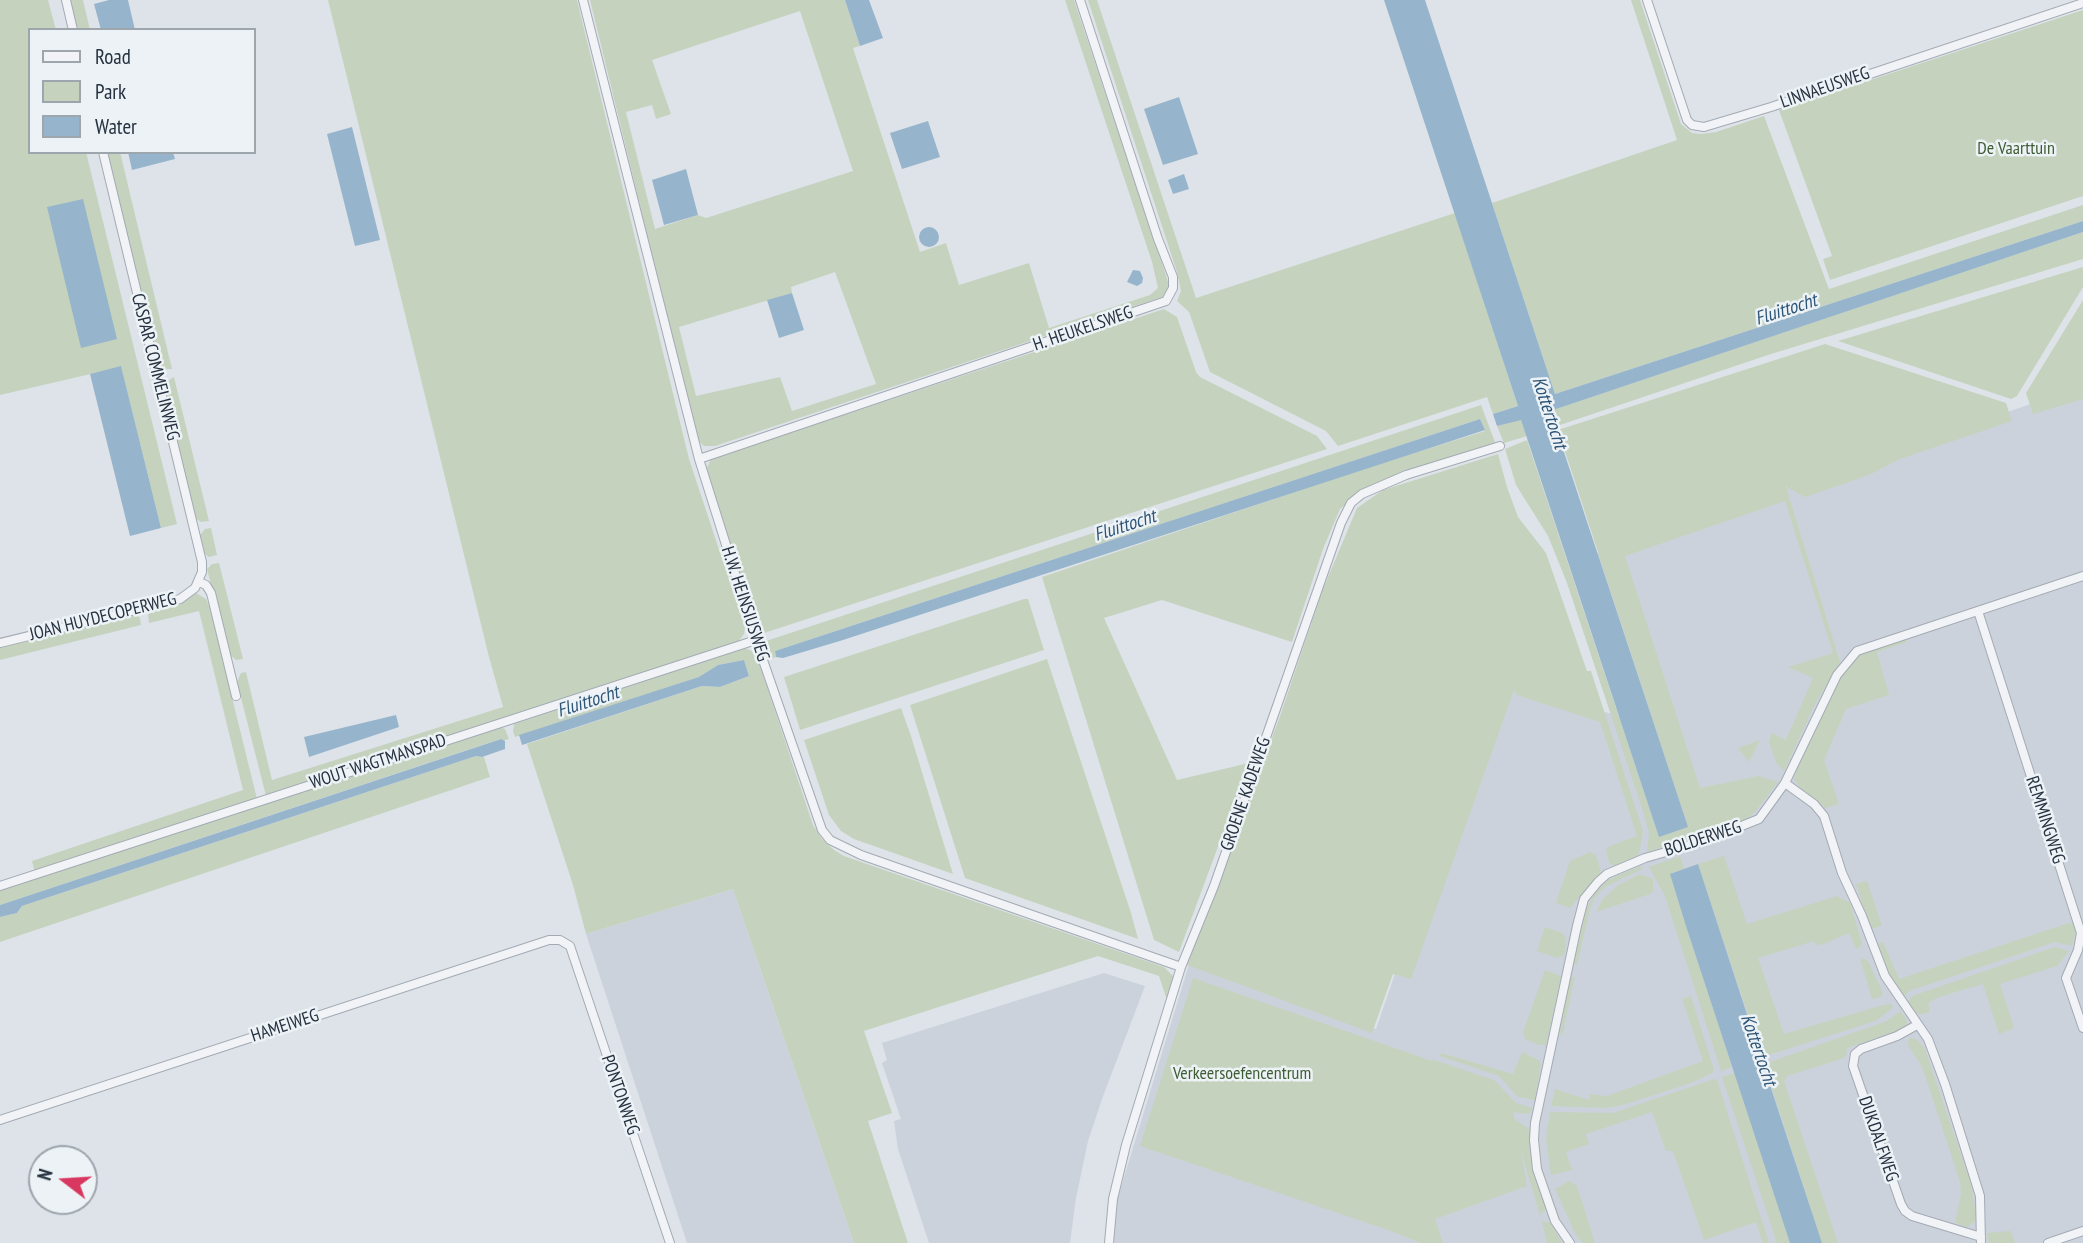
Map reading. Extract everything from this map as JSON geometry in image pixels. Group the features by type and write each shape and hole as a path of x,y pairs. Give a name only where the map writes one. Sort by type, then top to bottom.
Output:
{"street":[{"path":"66,0 73,28"},
{"name":"H.W. HEINSIUSWEG","path":"583,0 699,459 756,640 822,830 830,840 861,855 1181,967"},
{"name":"H. HEUKELSWEG","path":"699,459 1166,300 1173,288 1173,277 1158,239 1080,0"},
{"name":"LINNAEUSWEG","path":"1647,0 1687,120 1692,125 1704,127 2083,3"},
{"name":"CASPAR COMMELINWEG","path":"103,154 202,562 199,582"},
{"name":"GROENE KADEWEG","path":"1109,1243 1113,1199 1126,1146 1181,967 1214,886 1341,523 1352,503 1362,494 1406,475 1500,446"},
{"name":"BOLDERWEG","path":"1570,1243 1555,1221 1544,1192 1537,1169 1534,1140 1538,1106 1584,899 1607,874 1645,858 1704,841 1759,819 1785,783 1837,676 1857,651 2083,576"},
{"path":"199,582 206,585 211,593 236,696"},
{"name":"JOAN HUYDECOPERWEG","path":"0,643 180,599 199,582"},
{"name":"REMMINGWEG","path":"1978,611 2081,933 2078,950 2066,978 2083,1028"},
{"name":"WOUT WAGTMANSPAD","path":"0,886 756,640"},
{"name":"DUKDALFWEG","path":"1785,783 1814,804 1824,816 1842,873 1885,976 1928,1039 1980,1196 1981,1240 1912,1216 1905,1210 1853,1066 1855,1054 1861,1049 1897,1036 1917,1025"},
{"name":"HAMEIWEG","path":"0,1120 549,940 560,940 570,946"},
{"name":"PONTONWEG","path":"570,946 670,1243"},
{"path":"2048,1243 2083,1231"}],"shaded area":[{"path":"2083,386 2083,1243 1104,1243 1190,961 1376,1029 1496,679 1635,721 1583,558"},
{"path":"733,889 854,1243 687,1243 586,934"},
{"path":"1104,973 1145,986 1088,1141 1070,1243 929,1243 898,1149 894,1121 901,1119 882,1063 887,1060 882,1043"}],"green space":[{"path":"0,0 48,0 55,28 28,28 28,154 86,154 177,524 161,528 121,367 0,395"},
{"path":"69,0 83,0 90,28 76,28"},
{"path":"328,0 577,0 689,459 745,628 738,642 266,796 237,682 241,673 246,672 272,780 503,707"},
{"path":"590,0 845,0 860,46 853,48 920,252 946,243 959,285 1029,263 1049,328 1150,295 1158,288 1152,262 1065,0 1074,0 1166,275 1169,285 1165,296 715,446 704,446 697,440","holes":["800,11 853,171 706,218 698,215 655,229 626,112 652,105 656,119 671,114 652,60","835,272 876,384 792,411 780,377 696,396 679,327 792,293 791,287"]},
{"path":"1088,0 1097,0 1196,298 1455,213 1518,406 1493,414 1487,397 1338,446 1326,431 1210,372 1189,312 1177,301 1181,291 1177,272"},
{"path":"1631,0 1640,0 1681,124 1692,133 1701,134 1716,132 1764,116 1829,289 2083,205 2083,221 1555,394 1492,203 1677,140"},
{"name":"De Vaarttuin","path":"2083,10 2083,196 1830,280 1823,259 1832,256 1779,110"},
{"path":"106,154 120,154 172,369 164,369 157,361"},
{"path":"2083,232 2083,259 1771,354 1557,426 1552,410"},
{"path":"2083,267 2083,287 2017,396 2011,399 1838,341"},
{"path":"2083,300 2083,399 2033,414 2026,393"},
{"path":"1164,309 1177,317 1200,377 1317,436 1327,449 758,635 705,472 711,459"},
{"path":"1825,344 2006,403 2012,421 1900,459 1869,475 1805,497 1786,487 1840,662 1815,704 1784,771 1776,762 1769,742 1772,733 1786,740 1813,678 1788,667 1833,653 1785,501 1625,556 1700,788 1759,776 1778,782 1755,812 1743,821 1647,852 1649,833 1642,808 1567,583 1548,536 1516,485 1505,449 1527,440 1659,837 1688,827 1558,430"},
{"path":"174,377 209,521 201,522 195,518 164,390 167,381"},
{"path":"1481,405 1496,445 1364,490 1340,509 1323,549 1292,642 1162,600 1104,618 1177,780 1249,763 1179,952 1154,940 1042,577 1372,466 1485,431 1480,419 775,651 776,657 766,661 760,643"},
{"path":"1521,420 1527,436 1504,443 1497,426"},
{"path":"1498,454 1518,517 1546,553 1587,671 1591,671 1643,831 1639,854 1636,858 1615,866 1610,864 1606,850 1609,846 1637,836 1600,722 1517,695 1514,690 1411,979 1393,974 1372,1033 1187,965 1279,719 1323,589 1357,508 1383,490"},
{"path":"211,528 217,555 209,557 205,554 200,535 205,529"},
{"path":"219,563 243,659 236,660 229,654 207,569 212,564"},
{"path":"196,593 206,599 210,608 257,799 35,873 32,861 243,790 199,611 149,623 148,614 153,609 184,601"},
{"path":"1028,599 1044,650 800,730 784,677"},
{"path":"135,613 140,618 141,625 0,660 0,646"},
{"path":"1906,635 1907,642 1877,652 1889,695 1846,709 1824,760 1839,804 1826,808 1801,789 1794,779 1797,768 1839,678 1855,658 1869,648"},
{"path":"745,648 754,652 757,657 813,825 822,839 834,850 844,856 1164,967 1175,978 1169,1006 1159,976 1098,956 864,1031 892,1113 868,1121 908,1243 854,1243 733,889 586,934 573,885 527,744 702,686 720,687 749,676 744,660 718,665 700,677 515,737 513,731 514,724"},
{"path":"1047,659 1138,939 965,878 910,705"},
{"path":"901,708 953,874 854,839 841,831 829,815 804,740"},
{"path":"498,726 505,729 509,739 500,739 0,905 0,891"},
{"path":"1760,740 1749,762 1738,748"},
{"path":"476,756 484,757 490,777 0,942 0,917 17,913 22,906"},
{"path":"1590,852 1596,855 1601,872 1570,908 1556,903 1570,861"},
{"path":"1680,856 1684,869 1671,873 1671,878 1732,1067 1721,1071 1665,896 1649,867"},
{"path":"1724,856 1747,924 1837,896 1850,903 1862,943 1859,948 1856,949 1849,933 1824,944 1816,945 1814,941 1758,958 1784,1034 1883,1005 1890,1004 1893,1006 1891,1009 1876,1021 1762,1057 1698,864"},
{"path":"1640,866 1642,869 1605,887 1594,899 1577,965 1574,963 1586,910 1595,893 1608,880"},
{"path":"1640,874 1653,879 1653,891 1650,894 1596,912 1602,900 1618,885"},
{"path":"1867,881 1882,926 1870,929 1856,884"},
{"path":"2072,922 2076,932 2072,946 2055,942 1909,991 1903,997 1886,976 1877,944 1883,942 1899,979"},
{"path":"1545,927 1562,933 1565,937 1564,955 1557,958 1537,951"},
{"path":"2055,947 2069,951 2057,966 2000,984 2014,1028 1999,1034 1983,984 1939,997 1928,1003 1930,1012 1923,1014 1917,1014 1907,1003 1911,997 1918,994"},
{"path":"1860,958 1868,961 1883,993 1881,997 1872,999"},
{"path":"1545,970 1561,976 1546,1045 1539,1045 1525,1039 1523,1032"},
{"path":"1575,976 1562,1037 1560,1033 1570,979"},
{"name":"Verkeersoefencentrum","path":"1193,978 1494,1080 1516,1103 1533,1108 1529,1114 1513,1112 1515,1120 1530,1129 1531,1162 1546,1209 1540,1215 1521,1151 1527,1186 1435,1219 1443,1243 1421,1243 1140,1146"},
{"path":"1691,996 1714,1070 1712,1073 1691,1083 1623,1105 1606,1108 1551,1106 1555,1089 1589,1100 1590,1094 1607,1096 1703,1061 1682,999"},
{"path":"1900,1011 1907,1024 1903,1029 1847,1048 1846,1056 1841,1059 1787,1076 1784,1081 1838,1243 1822,1243 1764,1064 1887,1021"},
{"path":"1909,1038 1916,1039 1925,1049 1971,1184 1976,1215 1975,1221 1967,1227 1955,1223 1961,1195 1960,1182 1926,1078 1908,1045"},
{"path":"1522,1052 1539,1060 1541,1064 1535,1100 1518,1097 1499,1076 1440,1056 1441,1053 1513,1074"},
{"path":"1735,1073 1790,1243 1777,1243 1722,1077"},
{"path":"1717,1080 1769,1243 1763,1243 1756,1222 1704,1240 1673,1151 1666,1151 1652,1112 1586,1134 1589,1144 1566,1152 1572,1170 1551,1175 1546,1138 1550,1112 1613,1113"},
{"path":"1569,1181 1577,1186 1595,1243 1583,1243 1576,1235 1555,1189"},
{"path":"1542,1222 1552,1225 1562,1243 1547,1243"},
{"path":"2011,1231 2015,1243 1989,1243 1987,1233"}],"water":[{"path":"109,0 128,0 135,28 100,28 94,4"},
{"path":"845,0 869,0 883,38 860,46"},
{"name":"Kottertocht","path":"1384,0 1425,0 1555,394 2083,221 2083,232 1553,410 1562,446 1688,827 1659,837 1521,420 1497,426 1493,414 1518,406"},
{"path":"1179,97 1198,154 1163,165 1144,109"},
{"path":"928,121 940,157 902,169 890,133"},
{"path":"352,127 380,240 355,246 327,134"},
{"path":"128,154 174,154 175,159 132,170"},
{"path":"686,169 698,215 664,225 652,180"},
{"path":"1184,174 1189,189 1173,194 1168,180"},
{"path":"83,199 117,339 81,348 47,207"},
{"path":"925,227 933,227 939,237 933,247 925,247 919,241 919,233"},
{"path":"1133,270 1140,271 1143,278 1142,283 1137,286 1127,282"},
{"path":"792,293 804,330 779,338 767,300"},
{"path":"121,366 161,528 130,536 90,374"},
{"path":"1480,419 1485,430 843,640 783,658 776,657 775,651"},
{"path":"744,660 749,676 720,687 702,686 522,745 519,735 699,677 718,665"},
{"path":"396,715 399,727 309,757 304,737"},
{"path":"501,739 505,741 505,749 482,757 476,756 22,906 17,913 0,917 0,905"},
{"name":"Kottertocht","path":"1698,864 1822,1243 1790,1243 1686,926 1670,874"}],"water label":[{"name":"Fluittocht","path":"1786,310"},
{"name":"Fluittocht","path":"1125,526"},
{"name":"Fluittocht","path":"588,702"}]}
